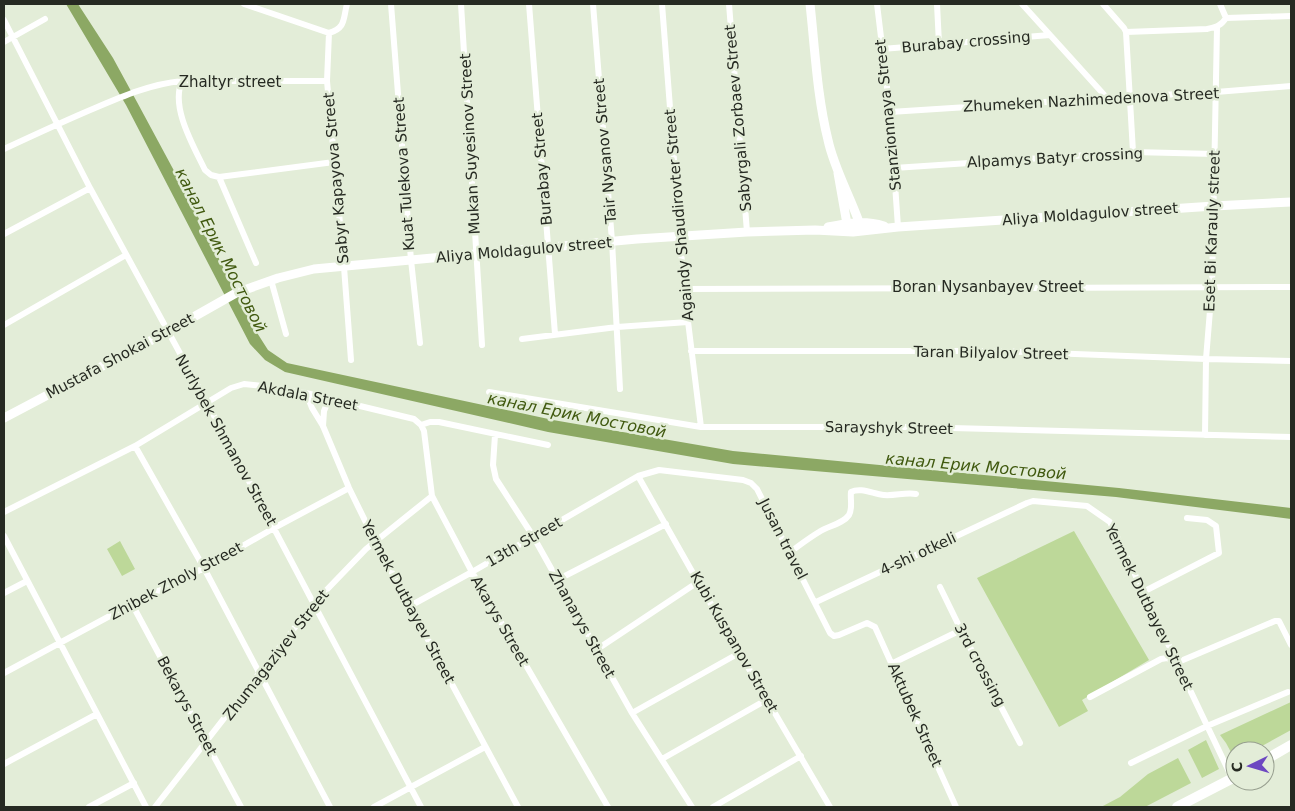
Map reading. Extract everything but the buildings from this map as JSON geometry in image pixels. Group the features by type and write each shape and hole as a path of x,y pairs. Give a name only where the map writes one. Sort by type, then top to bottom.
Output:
{"main road":[{"path":"810,4 821,110 828,142 848,203 859,222 858,228 853,232 847,224 848,203"},
{"name":"Aliya Moldagulov street","path":"236,293 271,280 314,270 612,241 747,232 815,230 853,232 894,227 1291,202"},
{"path":"848,203 873,223"},
{"path":"815,230 834,223 840,218 848,203"},
{"name":"Aliya Moldagulov street","path":"815,230 859,222 894,227"},
{"name":"Mustafa Shokai Street","path":"4,418 167,332 236,293"},
{"path":"1275,754 1291,744"},
{"path":"1177,807 1225,782"}],"street":[{"path":"244,4 330,33 342,27 347,4"},
{"name":"Kuat Tulekova Street","path":"391,4 411,260 420,343"},
{"name":"Mukan Suyesinov Street","path":"461,4 482,345"},
{"name":"Burabay Street","path":"529,4 555,334"},
{"name":"Tair Nysanov Street","path":"592,4 612,241 620,389"},
{"name":"Againdy Shaudirovter Street","path":"662,4 684,288 701,426"},
{"name":"Sabyrgali Zorbaev Street","path":"728,4 747,232"},
{"name":"Stanzionnaya Street","path":"877,4 890,112 894,168 894,227"},
{"path":"937,4 939,44"},
{"path":"1022,4 1107,98"},
{"path":"1103,4 1126,32 1133,152"},
{"path":"1220,4 1226,18"},
{"path":"1226,18 1291,16"},
{"path":"1126,32 1207,29 1217,27 1226,18"},
{"path":"4,42 45,19"},
{"name":"Nurlybek Shmanov Street","path":"4,20 90,188 274,528 421,807"},
{"name":"Eset Bi Karauly street","path":"1205,435 1206,360 1212,286 1217,27"},
{"name":"Sabyr Kapayova Street","path":"330,33 327,82 351,360"},
{"name":"Burabay crossing","path":"882,49 1050,35"},
{"path":"182,81 178,89 183,125 206,170 211,175 219,177 334,162"},
{"name":"Zhaltyr street","path":"4,149 135,91 169,82 327,82"},
{"name":"Zhumeken Nazhimedenova Street","path":"890,112 1291,86"},
{"name":"Alpamys Batyr crossing","path":"894,168 1133,152 1215,154"},
{"path":"219,177 256,263"},
{"path":"4,234 90,188"},
{"path":"4,324 126,255"},
{"path":"271,280 286,334"},
{"name":"Boran Nysanbayev Street","path":"684,288 1291,287"},
{"path":"522,339 617,327 688,322"},
{"name":"Taran Bilyalov Street","path":"691,351 996,351 1206,360 1291,361"},
{"name":"Akdala Street","path":"4,512 135,446 231,388 244,384 306,393 414,419 421,425 439,422 548,445"},
{"name":"Sarayshyk Street","path":"489,392 701,426 914,427 1291,437"},
{"name":"Yermek Dutbayev Street","path":"306,393 376,543 518,807"},
{"path":"323,426 324,411 329,399"},
{"name":"Akarys Street","path":"421,425 424,431 432,496 472,572 608,807"},
{"name":"Zhanarys Street","path":"495,435 493,466 496,479 533,536 632,713 692,807"},
{"path":"135,446 204,568 330,807"},
{"name":"Jusan travel","path":"638,476 659,470 744,480 751,483 757,489 816,602 830,633 834,636 839,635 866,623 871,624"},
{"name":"13th Street","path":"410,606 638,476"},
{"name":"Kubi Kuspanov Street","path":"638,476 830,807"},
{"name":"Zhibek Zholy Street","path":"4,673 132,604 204,568 349,488"},
{"path":"790,552 820,530 844,520 851,510 851,492 857,490 891,495 916,494"},
{"name":"Zhumagaziyev Street","path":"155,807 314,603 366,549 376,543 432,496"},
{"name":"Yermek Dutbayev Street","path":"1020,506 1032,502 1087,506 1110,522 1225,762"},
{"name":"4-shi otkeli","path":"816,602 1020,506"},
{"path":"1143,592 1219,553 1216,526 1207,520 1187,518"},
{"path":"557,580 666,524"},
{"path":"4,536 146,807"},
{"path":"4,593 27,581"},
{"path":"596,650 698,582"},
{"name":"3rd crossing","path":"940,587 1020,743"},
{"name":"Bekarys Street","path":"132,604 241,807"},
{"path":"1090,697 1161,658 1167,658 1176,663 1275,621 1279,622 1282,626 1291,645"},
{"name":"Aktubek Street","path":"871,624 875,627 956,807"},
{"path":"891,664 961,630"},
{"path":"632,713 741,652"},
{"path":"1131,763 1207,726 1288,692"},
{"path":"662,760 768,699"},
{"path":"4,764 97,714"},
{"path":"374,807 485,748"},
{"path":"713,807 801,756"},
{"path":"89,807 134,783"}],"shaded area":[{"name":"канал Ерик Мостовой","path":"66,4 78,4 113,58 186,193 254,328 268,350 287,363 553,420 733,451 1119,488 1291,508 1291,519 1116,497 733,464 548,432 285,372 265,360 250,344 126,105"},
{"path":"1074,531 1149,660 1082,700 1088,711 1059,727 977,578"},
{"path":"120,541 135,569 122,576 107,549"},
{"path":"1291,702 1291,730 1271,741 1225,742 1220,735"},
{"path":"1206,740 1219,769 1202,778 1188,750"},
{"path":"1178,758 1191,783 1145,807 1101,807 1120,797 1148,774"}]}
